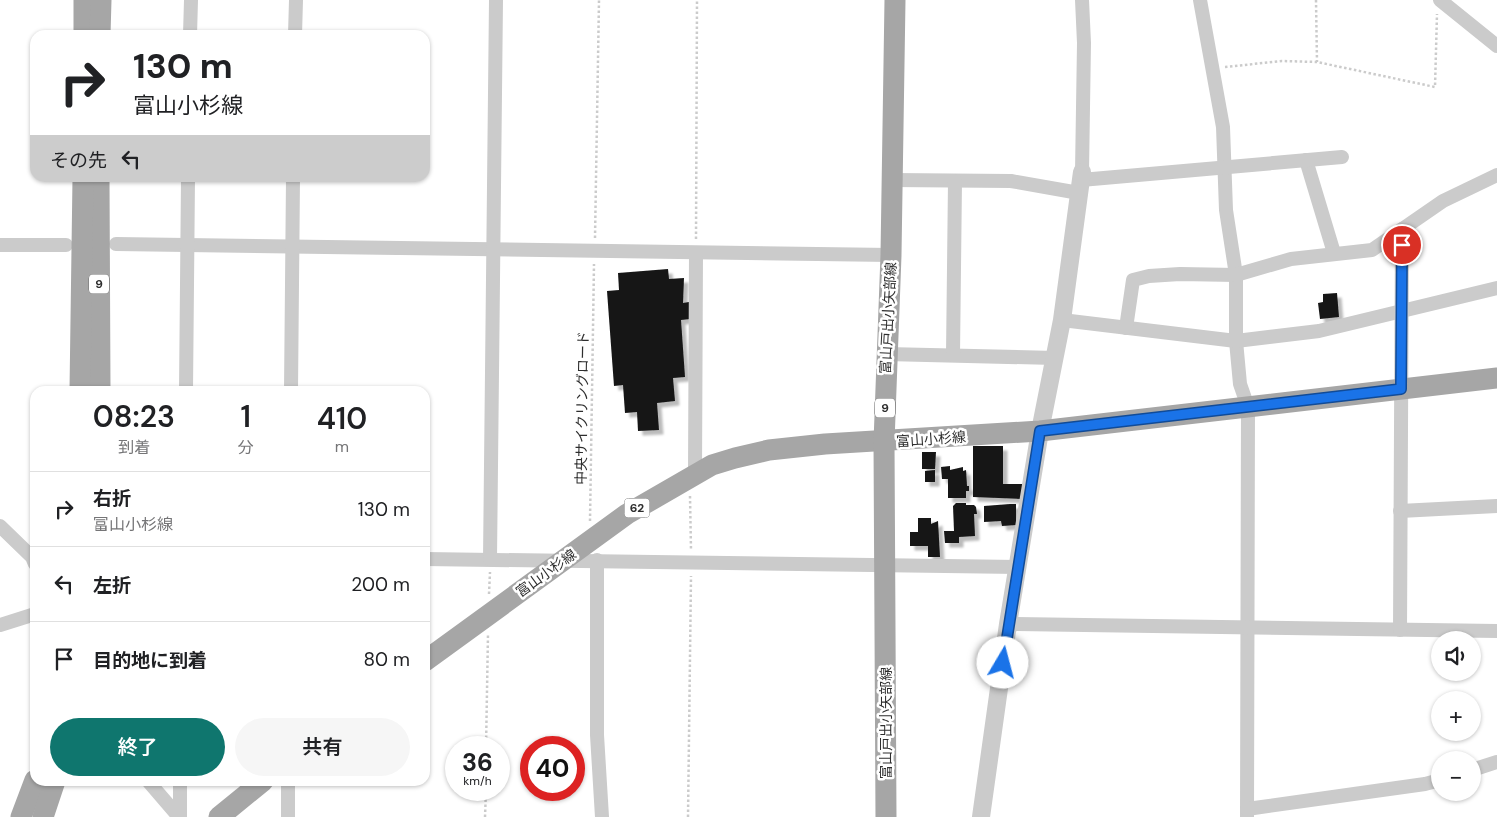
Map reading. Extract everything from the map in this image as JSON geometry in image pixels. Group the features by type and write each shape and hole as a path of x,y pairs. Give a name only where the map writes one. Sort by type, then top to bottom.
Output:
{"main road":[{"path":"84,0 84,30"},
{"path":"100,0 100,30"},
{"name":"富山戸出小矢部線","path":"886,817 884,442 891,256 895,0"},
{"name":"9","path":"80,386 83,182"},
{"name":"9","path":"99,182 100,386"},
{"name":"富山小杉線","path":"430,657 564,560 594,551 627,514 712,465 769,450 825,444 884,442 1040,431 1497,378"},
{"path":"21,817 33,786"},
{"path":"43,817 53,786"},
{"path":"219,817 258,786"}],"street":[{"path":"190,30 191,0"},
{"path":"295,30 296,0"},
{"path":"490,559 496,0"},
{"path":"981,817 1008,624 1019,567 1040,431 1056,358 1062,320 1080,182 1084,51 1082,0"},
{"path":"1200,0 1223,128 1226,210 1236,276 1236,341 1240,384 1248,407 1247,813 1431,782"},
{"path":"1439,5 1497,46"},
{"path":"892,180 1080,182 1225,166 1342,157"},
{"path":"1306,160 1334,253"},
{"path":"1126,328 1133,280 1149,276 1180,274 1236,276 1291,259 1372,250 1443,201 1497,175"},
{"path":"953,355 954,181"},
{"path":"186,386 188,182"},
{"path":"291,386 293,182"},
{"path":"1400,630 1400,310 1402,229"},
{"path":"116,244 891,256"},
{"path":"0,245 66,245"},
{"path":"692,476 696,253"},
{"path":"1062,320 1236,341 1320,331 1400,310 1497,288"},
{"path":"886,354 1056,358"},
{"path":"1400,511 1497,506"},
{"path":"0,526 30,555"},
{"path":"602,817 598,735 594,551 691,562 1019,567"},
{"path":"430,559 564,560"},
{"path":"0,625 30,616"},
{"path":"1008,624 1497,631"},
{"path":"1481,767 1497,762"},
{"path":"152,786 179,817"},
{"path":"179,817 180,786"},
{"path":"288,786 288,817"}],"path":[{"name":"中央サイクリングロード","path":"594,551 594,252 598,0"},
{"path":"696,253 697,0"},
{"path":"1316,0 1317,62"},
{"path":"1213,68 1282,61 1317,62 1436,87 1439,5"},
{"path":"688,817 692,476"},
{"path":"486,736 490,559"},
{"path":"485,817 486,801"}],"building":[{"path":"668,269 669,279 684,278 683,303 689,302 690,319 681,320 685,377 673,378 675,401 657,403 659,430 638,431 637,412 625,413 623,385 614,386 607,291 619,290 618,273"},
{"path":"1337,293 1339,317 1320,319 1318,303 1323,302 1323,294"},
{"path":"973,446 1003,446 1003,484 1022,484 1022,499 973,497"},
{"path":"922,452 936,452 935,469 922,469"},
{"path":"950,466 950,470 963,467 963,471 966,470 969,491 966,491 966,498 948,498 948,479 942,479 941,467"},
{"path":"935,470 935,482 925,482 925,471"},
{"path":"956,503 966,503 966,505 974,505 976,507 977,514 974,514 975,536 959,537 959,543 945,543 944,531 954,531 953,506"},
{"path":"1016,504 1016,525 1002,526 1001,521 984,522 984,506"},
{"path":"918,518 931,518 931,524 938,521 940,557 928,557 928,546 910,546 910,532 918,532"}],"route":[{"path":"1003,663 1040,431 1401,389 1400,310 1402,245"}]}
